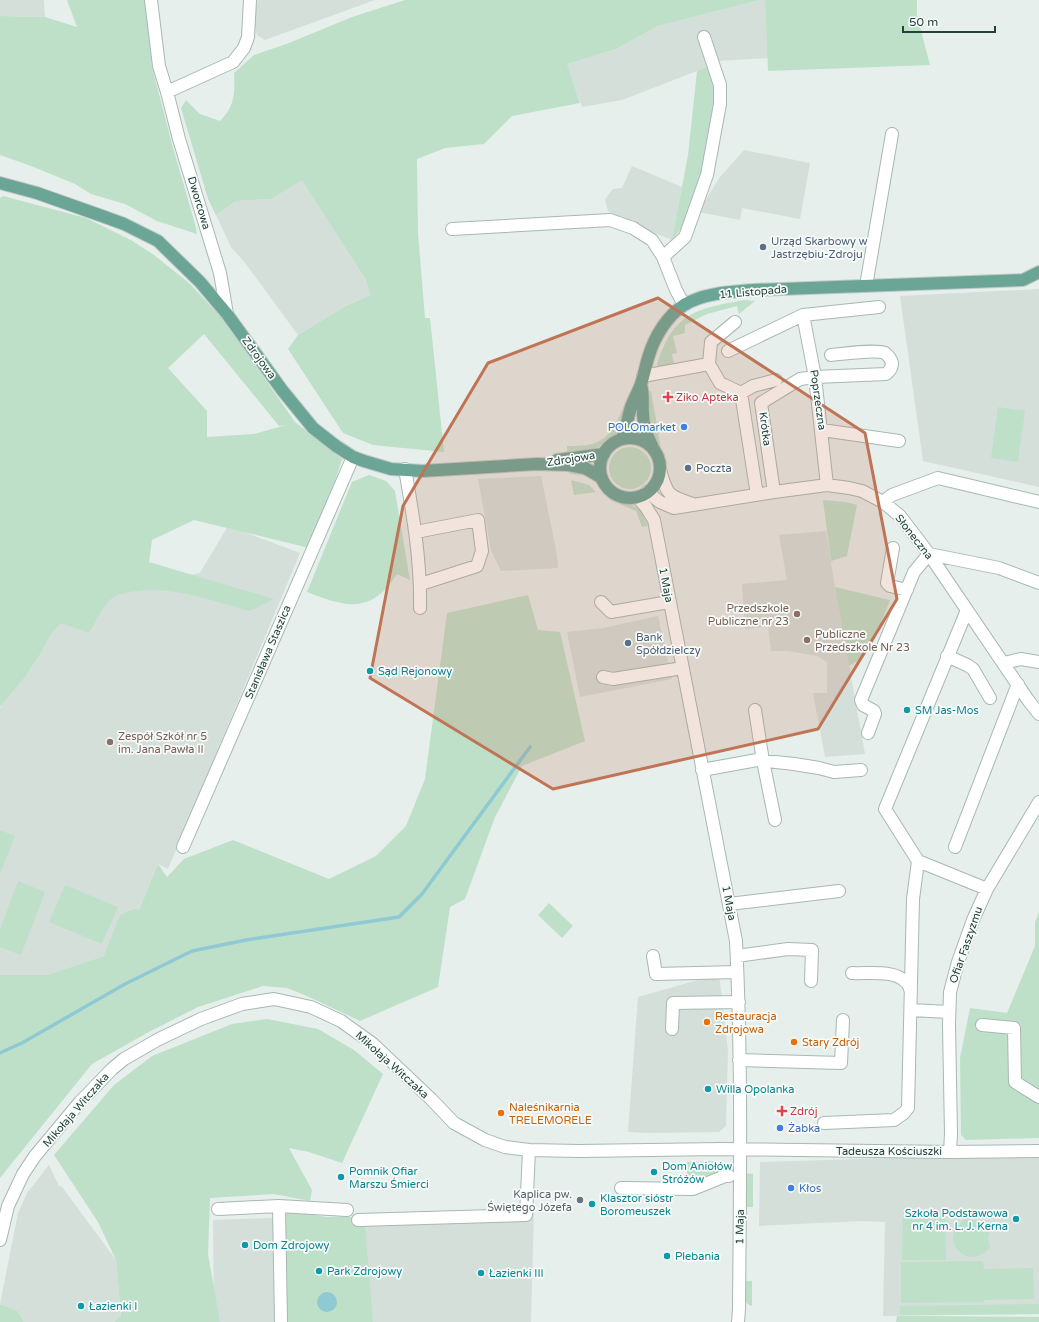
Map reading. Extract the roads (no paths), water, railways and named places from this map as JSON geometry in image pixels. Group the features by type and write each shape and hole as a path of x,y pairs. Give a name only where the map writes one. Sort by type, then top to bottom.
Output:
{"main road":[{"name":"Zdrojowa","path":"0,182 37,193 124,224 158,241 200,282 227,314 282,390 313,428 336,446 353,456 391,469 422,471 538,464 585,468 602,478"},
{"name":"11 Listopada","path":"622,439 649,354 663,326 672,315 684,305 701,298 718,294 752,290 1022,280 1039,272"},
{"name":"11 Listopada","path":"642,380 645,429 654,450"},
{"path":"631,438 647,444 654,450 660,470 654,486 642,494 628,498 612,492 606,485 602,478 601,462 604,454 615,442 622,439 631,438"},
{"name":"Zdrojowa","path":"538,464 562,459 604,454"}],"street":[{"name":"Dworcowa","path":"152,0 159,66 168,92 180,139 220,273 227,314"},
{"path":"168,92 233,62 244,48 248,38 250,0"},
{"path":"663,257 684,237 707,175 720,104 720,85 704,37"},
{"path":"866,286 892,134"},
{"path":"452,229 610,220 633,228 652,240 663,257 676,290 684,305"},
{"path":"1022,280 1039,280"},
{"path":"728,351 804,315 879,307"},
{"name":"Poprzeczna","path":"804,315 815,377 827,485"},
{"path":"735,322 711,342 709,364 720,383 741,393"},
{"path":"815,377 886,374 892,366 889,357 883,353 875,352 831,355"},
{"path":"642,380 709,364"},
{"name":"Krótka","path":"774,492 762,403 800,379 815,377"},
{"path":"741,393 753,386 776,380"},
{"path":"741,393 757,495"},
{"path":"822,430 899,441"},
{"name":"Stanisława Staszica","path":"183,847 353,456"},
{"path":"404,470 416,532 421,584 420,608"},
{"name":"Słoneczna","path":"660,470 666,490 675,498 694,505"},
{"path":"883,502 892,495 938,478 1039,502"},
{"name":"Słoneczna","path":"642,494 674,508 827,485 862,491 883,502 900,516 929,554 1039,714"},
{"name":"1 Maja","path":"642,494 646,508 654,520 736,941 739,1002 740,1150 738,1322"},
{"path":"416,532 478,520 482,551 477,566 421,584"},
{"path":"893,548 887,583 890,586 907,590"},
{"path":"868,733 875,714 874,711 863,705 861,700 914,572 929,554 999,568 1039,583"},
{"path":"601,602 611,612 670,602"},
{"path":"967,610 885,809 918,861 987,889"},
{"path":"947,656 973,669 990,698"},
{"path":"1004,663 1021,659 1039,662"},
{"path":"603,677 613,679 683,668"},
{"path":"955,847 1018,684"},
{"path":"754,710 775,820"},
{"path":"702,770 763,760 819,768 834,772 861,770"},
{"name":"Ofiar Faszyzmu","path":"950,1152 950,992 958,962 973,920 987,889 1039,802"},
{"path":"824,1123 894,1120 908,1108 913,899 918,861"},
{"path":"729,904 839,891"},
{"path":"737,956 788,949 812,950 811,981"},
{"path":"653,956 656,974 737,972"},
{"path":"852,973 888,974 898,976 907,983 911,992"},
{"name":"Mikołaja Witczaka","path":"0,1240 8,1206 23,1174 35,1156 98,1082 124,1059 159,1039 201,1019 242,1004 274,999 311,1007 341,1021 373,1044 454,1123 485,1140 505,1147 529,1150 721,1149"},
{"path":"672,1029 673,1003 739,1002"},
{"path":"911,1010 949,1012"},
{"path":"739,1060 841,1063 843,1020"},
{"path":"982,1025 1014,1028 1015,1082 1039,1097"},
{"name":"Tadeusza Kościuszki","path":"721,1149 950,1152 1039,1151"},
{"path":"358,1220 526,1215 529,1150"},
{"path":"621,1188 693,1189 725,1176 729,1176"},
{"path":"279,1206 281,1322"},
{"path":"218,1209 279,1206 346,1210"}],"water":[{"path":"327,1292 334,1295 337,1302 334,1309 327,1312 320,1309 317,1302 320,1295"}],"waterway":[{"path":"0,1053 22,1043 125,984 192,951 246,940 399,917 422,894 530,747"}],"place":[{"name":"Urząd Skarbowy w Jastrzębiu-Zdroju","path":"763,247"},
{"name":"Ziko Apteka","path":"668,397"},
{"name":"POLOmarket","path":"684,427"},
{"name":"Poczta","path":"688,468"},
{"name":"Przedszkole Publiczne nr 23","path":"797,614"},
{"name":"Publiczne Przedszkole Nr 23","path":"807,640"},
{"name":"Bank Spółdzielczy","path":"628,643"},
{"name":"Sąd Rejonowy","path":"370,671"},
{"name":"SM Jas-Mos","path":"907,710"},
{"name":"Zespół Szkół nr 5 im. Jana Pawła II","path":"110,742"},
{"name":"Restauracja Zdrojowa","path":"707,1022"},
{"name":"Stary Zdrój","path":"794,1042"},
{"name":"Willa Opolanka","path":"708,1089"},
{"name":"Zdrój","path":"782,1111"},
{"name":"Naleśnikarnia TRELEMORELE","path":"501,1113"},
{"name":"Żabka","path":"780,1128"},
{"name":"Dom Aniołów Stróżów","path":"654,1172"},
{"name":"Pomnik Ofiar Marszu Śmierci","path":"341,1177"},
{"name":"Kłos","path":"791,1188"},
{"name":"Kaplica pw. Świętego Józefa","path":"580,1200"},
{"name":"Klasztor sióstr Boromeuszek","path":"592,1204"},
{"name":"Szkoła Podstawowa nr 4 im. L. J. Kerna","path":"1016,1219"},
{"name":"Dom Zdrojowy","path":"245,1245"},
{"name":"Plebania","path":"667,1256"},
{"name":"Park Zdrojowy","path":"319,1271"},
{"name":"Łazienki III","path":"481,1273"},
{"name":"Łazienki I","path":"81,1306"}]}
